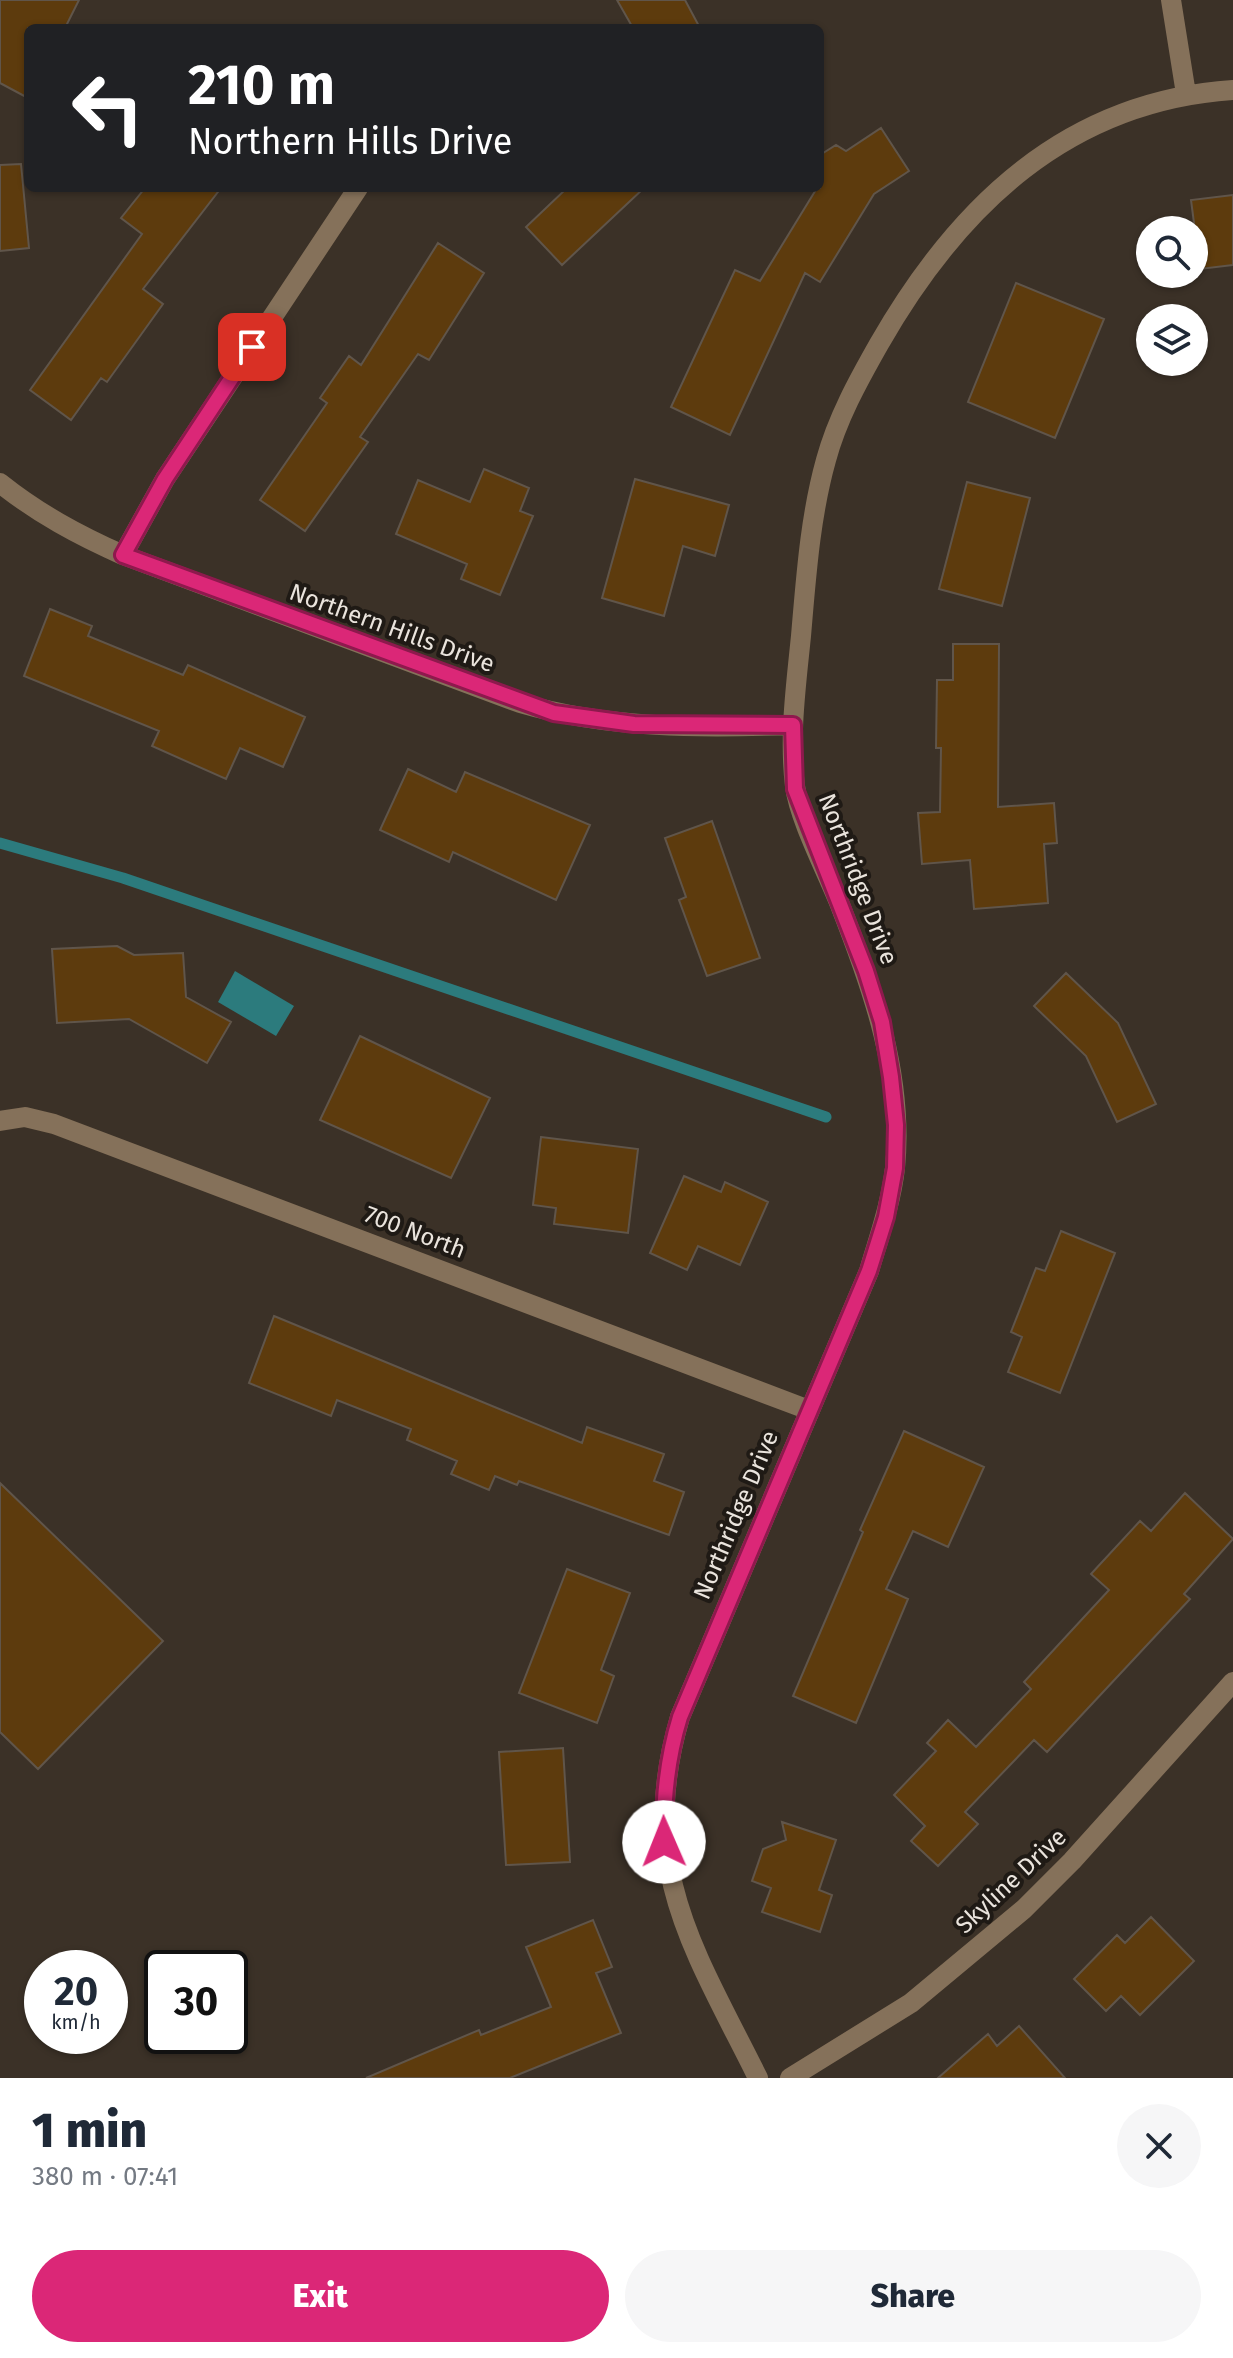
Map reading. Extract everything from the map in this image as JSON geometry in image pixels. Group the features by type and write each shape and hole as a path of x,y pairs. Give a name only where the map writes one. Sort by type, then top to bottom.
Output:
{"street":[{"path":"1171,0 1186,94"},
{"name":"Northridge Drive","path":"758,2078 696,1955 674,1898 664,1842 663,1798 668,1756 694,1679 869,1271 886,1217 895,1168 896,1125 891,1077 874,997 795,789 793,725 809,549 826,460 854,390 898,311 933,258 957,229 1010,180 1075,137 1145,105 1186,94 1233,90"},
{"path":"123,555 165,479 355,192"},
{"name":"Northern Hills Drive","path":"0,483 34,510 76,534 123,555 554,713 634,724 793,725"},
{"name":"700 North","path":"0,1121 25,1117 54,1124 809,1410"},
{"name":"Skyline Drive","path":"790,2078 911,2003 1024,1909 1072,1861 1233,1682"}],"water":[{"path":"235,971 294,1006 276,1036 218,1002"}],"building":[{"path":"0,0 79,0 67,24 24,24 24,96 0,83"},
{"path":"617,0 685,0 698,24 631,24"},
{"path":"881,128 909,171 874,194 820,282 805,273 730,435 671,407 735,270 760,281 815,192 824,192 824,152 836,145 846,151"},
{"path":"21,164 29,248 0,251 0,165"},
{"path":"142,192 218,192 143,289 163,304 107,382 101,378 71,420 30,390 142,234 121,218"},
{"path":"563,192 640,192 562,265 526,227"},
{"path":"1233,195 1233,265 1208,268 1208,216 1193,216 1191,200"},
{"path":"438,243 484,273 429,360 418,354 360,437 368,442 305,531 260,500 327,403 320,398 349,356 361,365"},
{"path":"1016,283 1104,319 1055,438 968,402"},
{"path":"484,469 529,488 520,511 533,516 500,595 461,579 467,564 396,534 418,480 470,502"},
{"path":"635,479 729,505 715,556 683,546 664,616 602,598"},
{"path":"967,482 1030,498 1002,606 939,589"},
{"path":"50,609 92,626 88,636 183,675 188,665 305,717 283,767 240,748 226,779 152,746 159,731 24,676"},
{"path":"953,644 999,644 998,807 1054,803 1057,843 1044,844 1048,903 974,909 970,860 922,864 918,813 940,812 941,748 936,748 937,680 953,680"},
{"path":"408,769 456,792 465,772 590,825 556,900 453,852 449,862 380,830"},
{"path":"712,821 760,958 707,976 679,900 686,897 665,838"},
{"path":"117,946 134,955 183,953 186,997 231,1022 207,1063 129,1019 57,1023 52,949"},
{"path":"1066,973 1118,1023 1156,1104 1117,1122 1086,1056 1034,1006"},
{"path":"360,1036 490,1098 451,1178 320,1120"},
{"path":"541,1137 638,1149 628,1233 554,1224 556,1208 533,1205"},
{"path":"684,1176 721,1192 725,1182 768,1202 740,1265 698,1246 687,1270 650,1253"},
{"path":"1061,1231 1115,1253 1060,1393 1008,1372 1022,1337 1011,1332 1036,1268 1045,1271"},
{"path":"274,1316 582,1443 587,1427 664,1454 654,1481 684,1492 669,1535 519,1481 517,1485 495,1476 489,1490 451,1474 457,1461 407,1440 411,1429 337,1400 331,1416 249,1383"},
{"path":"904,1431 984,1467 948,1547 913,1531 886,1589 908,1599 856,1723 793,1696"},
{"path":"0,1483 163,1641 38,1769 0,1732"},
{"path":"1185,1493 1233,1539 1184,1594 1190,1599 1047,1752 1034,1740 965,1812 978,1824 938,1866 911,1841 925,1826 894,1795 936,1751 927,1743 948,1720 976,1747 1031,1689 1024,1682 1109,1590 1091,1574 1140,1521 1151,1531"},
{"path":"567,1569 630,1593 601,1670 614,1676 597,1723 519,1693"},
{"path":"563,1748 570,1862 506,1865 499,1752"},
{"path":"782,1822 836,1840 819,1890 832,1895 820,1932 762,1912 771,1888 752,1881 763,1849 786,1840"},
{"path":"1151,1917 1194,1961 1140,2015 1121,1996 1106,2011 1074,1979 1117,1935 1125,1943"},
{"path":"593,1920 612,1967 596,1973 621,2033 510,2078 366,2078 479,2030 481,2035 551,2007 526,1947"},
{"path":"1019,2026 1065,2078 938,2078 988,2034 997,2046"}],"waterway":[{"path":"0,843 123,878 826,1117"}],"route":[{"path":"252,347 165,479 123,555 554,713 634,724 793,725 795,789 866,971 882,1022 896,1125 895,1168 886,1217 869,1271 680,1717 668,1756 663,1798 664,1842"}]}
